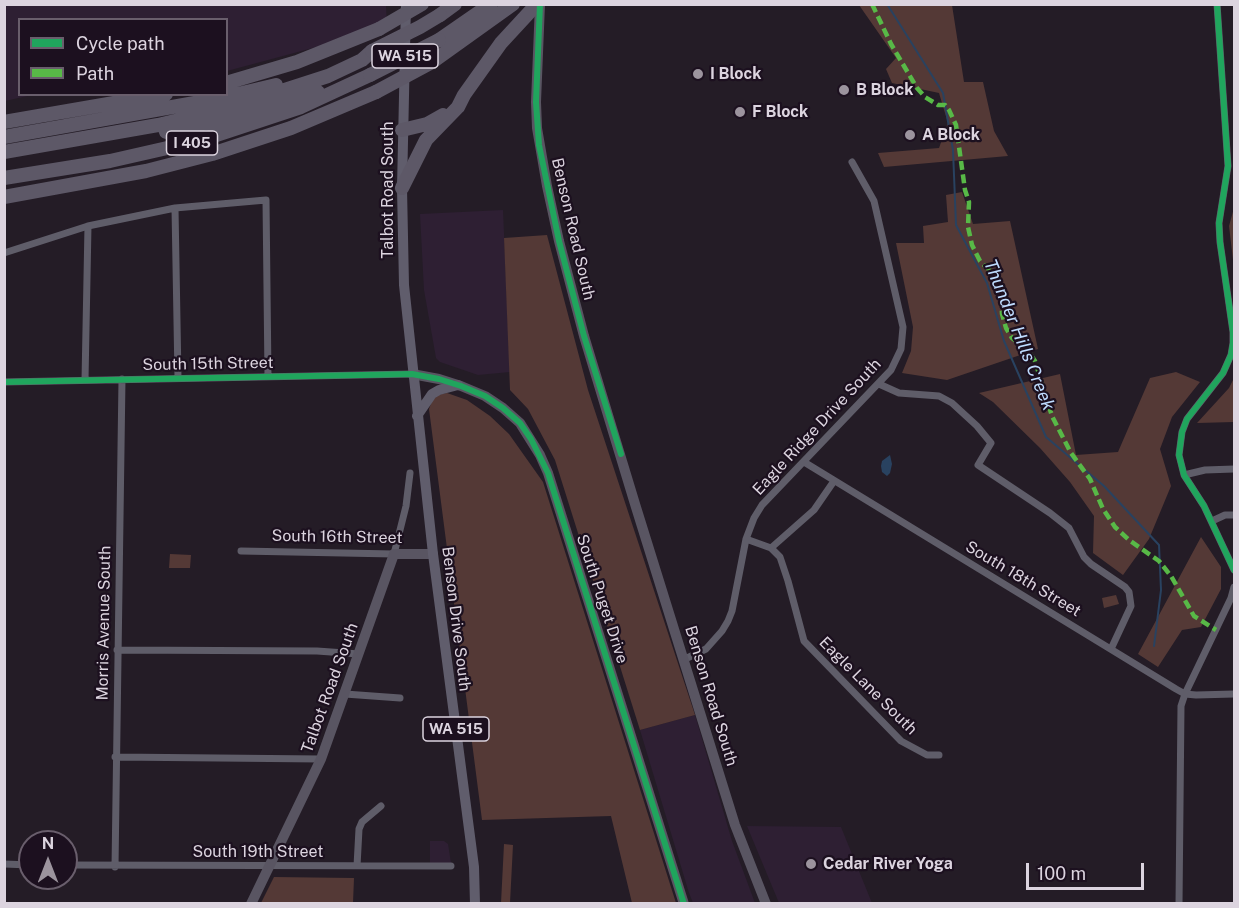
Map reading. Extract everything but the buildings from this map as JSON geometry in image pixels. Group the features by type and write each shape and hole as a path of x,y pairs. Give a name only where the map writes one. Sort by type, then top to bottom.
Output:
{"highway":[{"path":"228,81 297,62 379,29 422,4"},
{"path":"4,152 149,127 229,108 328,76 412,32 455,4"},
{"name":"I 405","path":"9,179 131,157 198,141 301,107 439,40 490,4"},
{"path":"4,197 146,171 212,154 291,128 376,92 432,62 513,4"},
{"path":"402,188 426,140 458,107 501,43 538,4"},
{"name":"I 405","path":"4,138 217,99 269,87 372,51"},
{"path":"4,161 220,122 356,82"},
{"path":"402,130 427,124 445,114 464,95"},
{"path":"4,122 154,96"}],"main road":[{"name":"Talbot Road South","path":"406,4 402,130 402,256 412,374"},
{"name":"Benson Drive South","path":"412,374 474,867 475,903"},
{"path":"417,416 432,394 458,385"}],"street":[{"name":"Benson Road South","path":"538,4 536,102 539,145 559,241 584,336 735,825 766,903"},
{"path":"1217,4 1228,166 1220,223 1220,242 1233,343 1223,374 1187,419 1179,455 1184,475 1212,521 1234,570"},
{"name":"Eagle Ridge Drive South","path":"685,659 706,649 728,621 746,539 762,505 879,384 897,360 903,340 903,327 874,201 852,162"},
{"path":"4,253 88,226 175,208 266,200 268,377"},
{"path":"175,208 178,378"},
{"path":"85,380 88,226"},
{"name":"South 15th Street","path":"4,382 412,374"},
{"name":"South Puget Drive","path":"412,374 458,385 485,396 520,423 531,439 548,473 684,903"},
{"name":"Morris Avenue South","path":"115,867 122,379"},
{"path":"879,384 899,393 939,396 952,403 991,443 978,465 1069,528 1084,557 1125,587 1129,592 1131,606 1111,649"},
{"name":"South 18th Street","path":"804,462 1185,694"},
{"path":"1184,475 1204,470 1234,469"},
{"name":"Talbot Road South","path":"251,903 321,759 394,554 406,506 410,473"},
{"path":"746,539 771,548 814,510 834,481"},
{"path":"1212,521 1234,514"},
{"name":"Eagle Lane South","path":"771,548 780,557 785,568 804,641 908,747 927,756 939,755"},
{"name":"South 16th Street","path":"242,551 433,554"},
{"path":"1179,903 1181,716 1185,694 1231,598 1234,587"},
{"path":"117,650 317,651 359,654"},
{"path":"345,694 400,698"},
{"path":"1185,694 1234,694"},
{"path":"115,757 321,759"},
{"path":"357,866 359,829 362,822 381,806"},
{"name":"South 19th Street","path":"78,866 451,866"}],"shaded area":[{"path":"4,5 386,5 387,28 228,71 228,18 18,18 18,96 28,96 5,101"},
{"path":"859,5 952,5 964,82 983,82 994,131 1008,156 884,167 878,153 939,148 948,123 939,93 892,83 886,69 896,58"},
{"path":"962,192 973,224 1010,221 1038,349 947,380 902,373 911,351 913,327 896,243 924,243 923,226 948,222 946,195"},
{"path":"1234,208 1234,268 1229,226"},
{"path":"503,210 510,372 478,375 440,362 436,358 424,290 420,214"},
{"path":"547,235 588,390 695,715 640,730 555,460 528,409 510,390 504,238"},
{"path":"1176,372 1200,382 1172,417 1160,449 1171,486 1149,539 1123,575 1093,553 1094,516 1070,482 1040,448 993,402 979,393 1060,374 1076,455 1118,452 1150,378"},
{"path":"1234,378 1234,422 1197,423 1229,388"},
{"path":"447,393 467,400 490,416 509,434 543,482 676,903 632,903 611,816 482,820 429,409 437,395"},
{"path":"1201,537 1221,567 1221,589 1201,627 1182,630 1158,667 1138,654"},
{"path":"170,554 191,555 190,568 169,568"},
{"path":"1116,595 1119,604 1104,608 1102,598"},
{"path":"695,715 732,841 755,903 693,903 689,893 640,730"},
{"path":"747,826 841,827 872,903 779,903"},
{"path":"430,841 444,841 448,844 451,863 430,863"},
{"path":"504,844 513,845 510,903 501,903"},
{"path":"274,877 354,878 353,903 261,903"}],"water":[{"path":"890,455 892,464 887,476 882,472 881,466 882,461"}],"waterway":[{"name":"Thunder Hills Creek","path":"887,4 943,93 953,150 956,225 987,283 1004,341 1046,437 1104,486 1159,545 1161,590 1154,646"}],"marked path":[{"path":"872,4 891,44 917,88 925,97 938,105 945,105 956,125 965,190 969,202 968,227 972,245 980,261 1001,281 1002,314 1006,328 1012,338 1029,352 1035,361 1052,416 1071,453 1090,479 1103,509 1115,527 1159,561 1171,576 1194,616 1216,630"}],"cycle path":[{"path":"540,4 536,102 539,145 559,241 584,336 621,454"},
{"path":"1217,4 1228,166 1219,223 1233,343 1231,355 1223,373 1187,419 1182,432 1179,455 1184,475 1204,506 1234,570"},
{"path":"4,382 412,374 461,386 485,396 503,408 520,423 548,473 684,904"}],"place":[{"name":"I Block","path":"698,74"},
{"name":"B Block","path":"844,90"},
{"name":"F Block","path":"740,112"},
{"name":"A Block","path":"910,135"},
{"name":"Cedar River Yoga","path":"811,864"}]}
